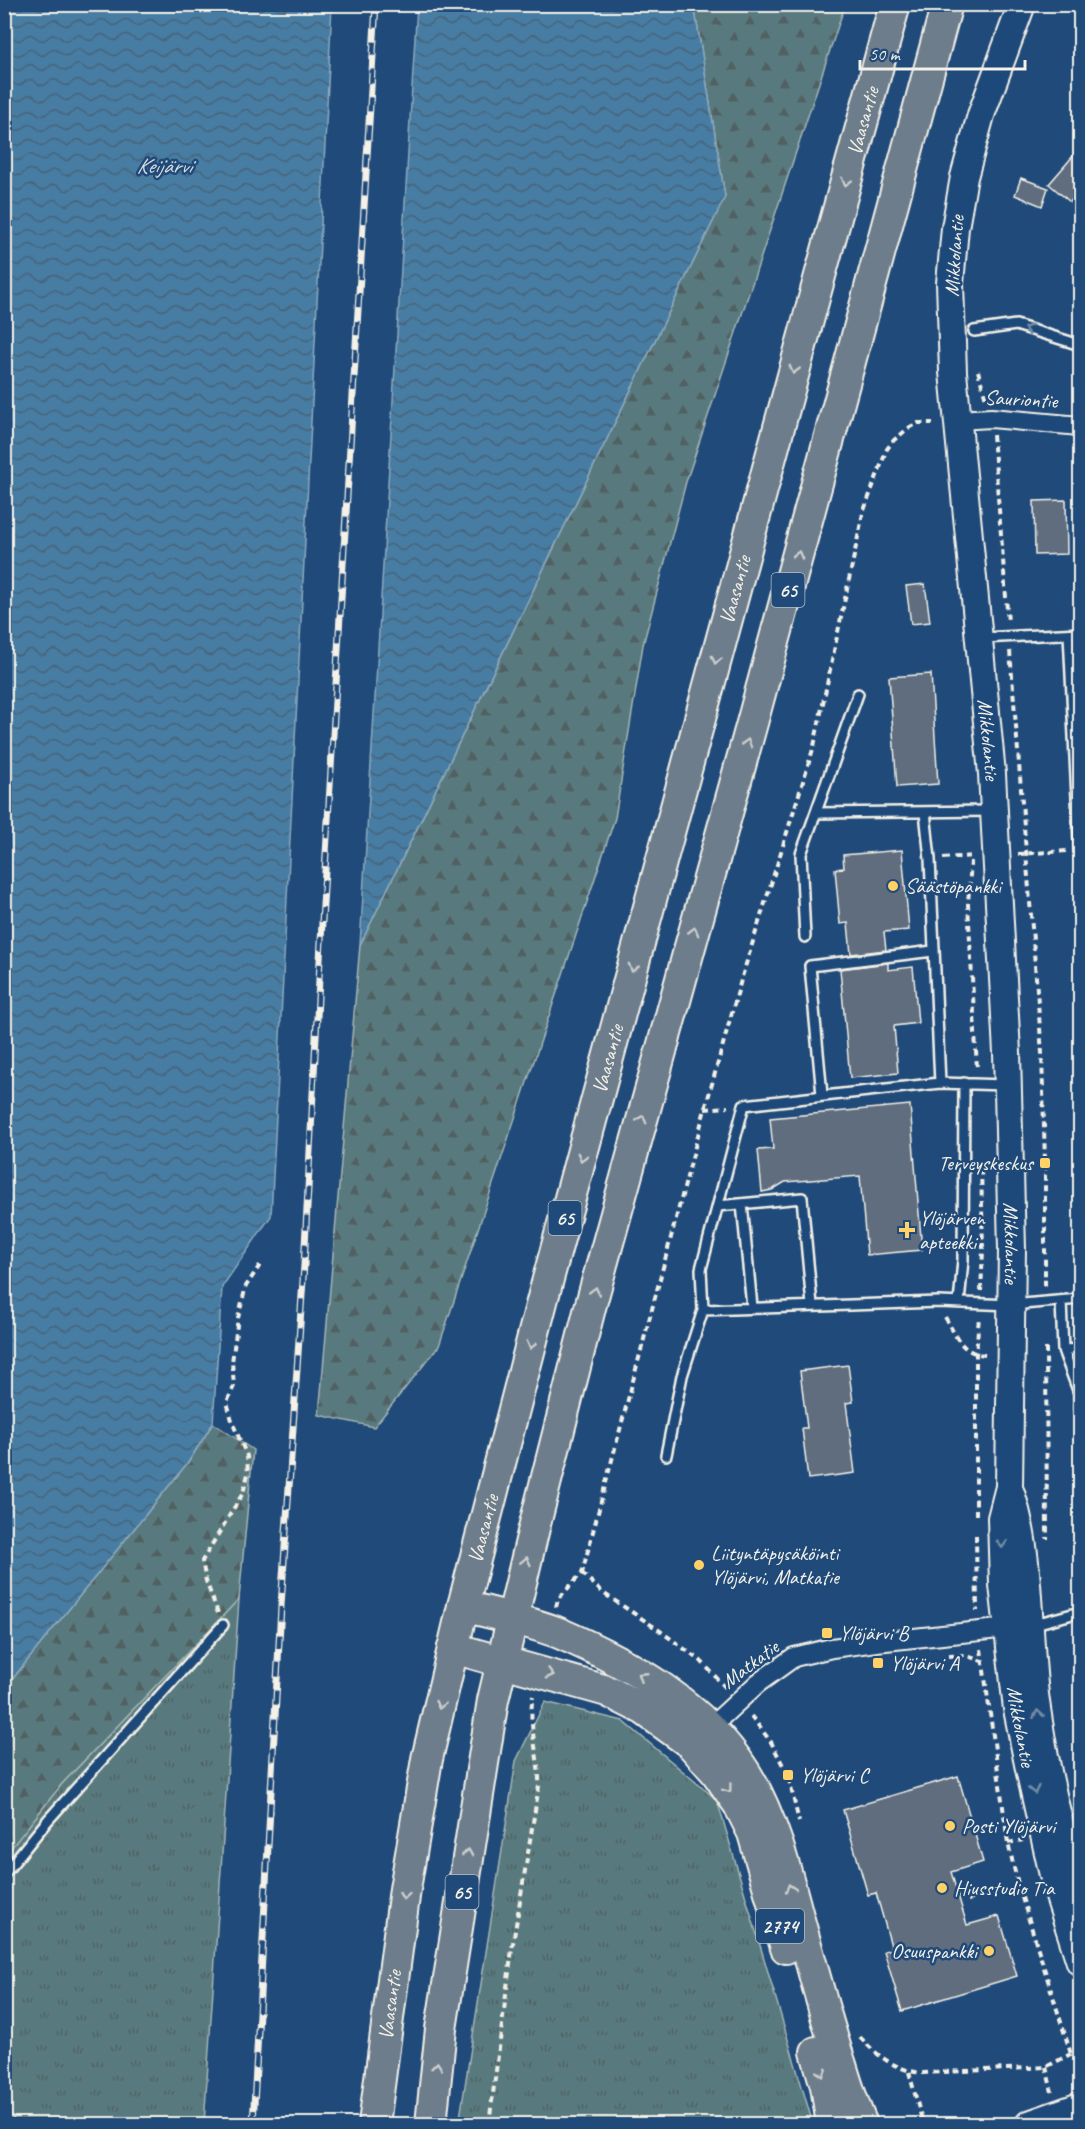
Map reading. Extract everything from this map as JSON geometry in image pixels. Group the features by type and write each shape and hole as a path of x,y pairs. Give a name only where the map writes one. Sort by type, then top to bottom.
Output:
{"highway":[{"name":"Vaasantie","path":"374,2124 405,1889 427,1759 463,1606 544,1294 895,4"},
{"name":"65","path":"431,2124 441,2029 461,1892 493,1700 512,1618 597,1282 752,723 947,4"},
{"name":"2774","path":"463,1606 548,1630 623,1664 690,1708 716,1773 739,1805 753,1833 826,2086 832,2124"},
{"name":"2774","path":"453,1648 607,1691 701,1736 744,1771 764,1810 792,1894 824,2012 862,2124"}],"main road":[{"name":"Mikkolantie","path":"1022,4 981,115 954,228 950,283 952,372 945,422 979,638 982,811 1008,1085 1012,1249 1009,1487 1017,1511 1027,1583 1019,1627 1073,1885 1080,1962"},
{"path":"1029,2124 1080,2106"}],"street":[{"name":"Sauriontie","path":"945,422 992,418 1080,426"},
{"name":"Matkatie","path":"701,1736 751,1689 794,1657 843,1647 1019,1627"}],"lane":[{"path":"974,332 1016,325 1080,345"},
{"path":"979,638 1080,633"},
{"path":"1069,634 1080,855"},
{"path":"805,937 801,854 858,694"},
{"path":"816,813 982,811"},
{"path":"925,812 930,859 940,1083"},
{"path":"822,1095 810,966 933,951"},
{"path":"666,1455 682,1376 703,1310 701,1269 744,1105 940,1083 1008,1085"},
{"path":"959,1303 963,1260 964,1083"},
{"path":"718,1206 802,1198 812,1305"},
{"path":"742,1204 752,1307"},
{"path":"703,1310 939,1302 1011,1305 1080,1299"},
{"path":"1061,1301 1063,1350 1079,1393 1080,1417"},
{"path":"1063,1350 1080,1349"},
{"path":"1019,1627 1080,1612"},
{"path":"4,1874 48,1820 224,1624"}],"path":[{"path":"952,372 978,369 992,418 1042,1053 1046,1302"},
{"path":"932,413 945,422"},
{"path":"934,434 945,422"},
{"path":"548,1630 558,1599 582,1573 741,980 814,747 863,513 887,448 902,432 918,423 945,422"},
{"path":"979,1085 968,904 971,856 982,811"},
{"path":"1027,854 1080,855"},
{"path":"705,1109 744,1105"},
{"path":"976,1518 976,1355 983,1250 981,1156"},
{"path":"224,1624 206,1581 202,1561 243,1493 248,1474 247,1456 233,1424 227,1402 234,1386 232,1362 238,1318 246,1286 260,1264"},
{"path":"939,1302 964,1348 976,1355 1010,1355"},
{"path":"1046,1343 1047,1487"},
{"path":"976,1529 976,1588 982,1661 1008,1843 1019,1888 1071,2054"},
{"path":"939,1657 965,1655 982,1661"},
{"path":"489,2124 512,1949 539,1786 530,1713 538,1671"},
{"path":"968,1900 1019,1888"},
{"path":"1046,2067 1080,2049"},
{"path":"909,2072 923,2124"},
{"path":"4,2112 16,2124"}],"green space":[{"path":"694,5 845,5 686,482 643,645 615,818 439,1346 374,1427 319,1415 360,945 725,197"},
{"path":"213,1423 253,1450 239,1599 62,1784 5,1857 5,1688 189,1461"},
{"path":"239,1599 204,2124 5,2124 4,1857 62,1784"},
{"path":"545,1702 623,1721 717,1800 813,2124 459,2124 516,1761"}],"water":[{"name":"Keijärvi","path":"5,4 332,5 271,1216 222,1287 213,1423 189,1461 5,1688"},
{"path":"417,5 694,5 725,197 360,945"}],"building":[{"path":"1080,148 1080,190 1070,202 1049,184"},
{"path":"1021,178 1048,188 1042,206 1015,195"},
{"path":"1066,500 1067,554 1035,555 1034,501"},
{"path":"925,584 930,622 911,624 906,586"},
{"path":"931,674 938,784 897,787 889,677"},
{"path":"902,850 909,930 884,932 886,950 851,954 848,923 840,924 835,869 844,868 843,855"},
{"path":"888,963 888,970 913,967 918,1023 894,1026 898,1073 850,1078 840,969"},
{"path":"910,1105 922,1250 867,1255 860,1176 785,1182 772,1190 762,1192 758,1150 773,1149 770,1118"},
{"path":"848,1365 853,1402 846,1403 855,1473 808,1479 802,1428 807,1428 800,1371"},
{"path":"958,1776 983,1862 951,1872 967,1925 999,1916 1017,1976 902,2011 884,1951 892,1949 876,1893 868,1895 843,1810"}],"railway":[{"path":"253,2124 281,1606 304,1265 376,4"}],"place":[{"name":"Säästöpankki","path":"893,886"},
{"name":"Terveyskeskus","path":"1045,1163"},
{"name":"Ylöjärven apteekki","path":"907,1230"},
{"name":"Liityntäpysäköinti Ylöjärvi, Matkatie","path":"699,1565"},
{"name":"Ylöjärvi B","path":"827,1633"},
{"name":"Ylöjärvi A","path":"878,1663"},
{"name":"Ylöjärvi C","path":"788,1775"},
{"name":"Posti Ylöjärvi","path":"950,1826"},
{"name":"Hiusstudio Tia","path":"942,1888"},
{"name":"Osuuspankki","path":"989,1951"}]}
